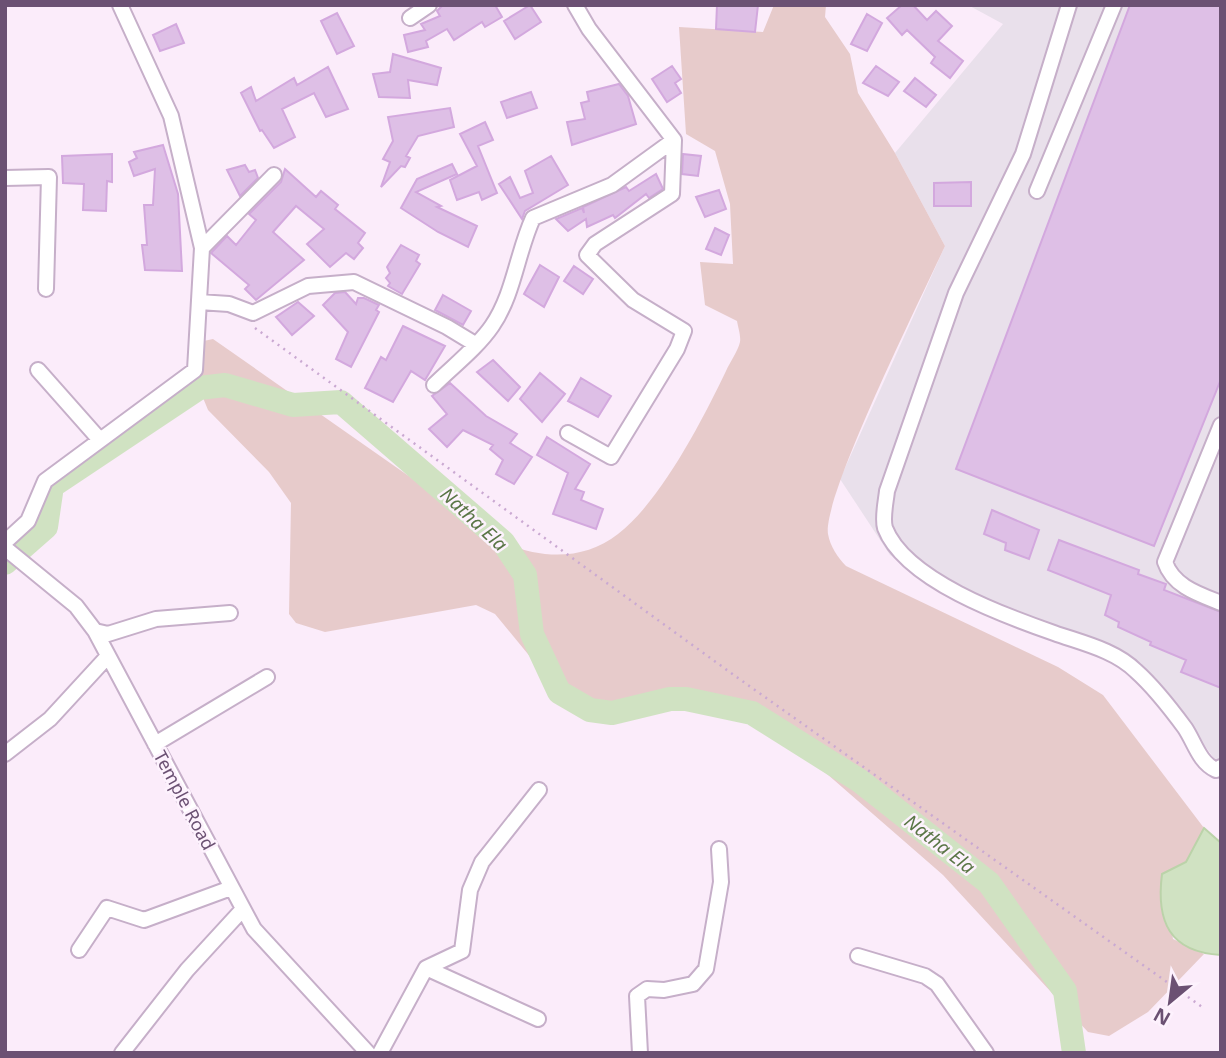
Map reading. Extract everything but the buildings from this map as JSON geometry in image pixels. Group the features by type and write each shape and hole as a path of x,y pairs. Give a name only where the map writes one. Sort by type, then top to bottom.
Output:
{"street":[{"path":"5,542 28,521 45,481 195,370 202,248 171,116 120,5"},
{"path":"410,18 429,5"},
{"path":"568,433 611,457 677,349 684,331 633,300 587,255 595,244 673,194 674,140 589,29 575,5"},
{"path":"1069,5 1023,154 951,306 887,491 884,525 897,548 922,571 973,600 1031,625 1110,653 1135,670 1185,728 1207,765 1216,770 1221,766"},
{"path":"1037,191 1114,5"},
{"path":"433,385 492,327 507,294 520,245 533,218 612,185 674,140"},
{"path":"202,248 274,175"},
{"path":"5,177 49,177 46,289"},
{"path":"199,302 229,304 253,313 309,286 354,282 447,327 475,344"},
{"path":"38,369 100,440"},
{"path":"1221,425 1165,562 1170,576 1193,592 1221,603"},
{"name":"Temple Road","path":"5,548 76,606 95,631 254,929 369,1053"},
{"path":"95,631 108,634 156,619 230,613"},
{"path":"5,754 50,719 108,656"},
{"path":"155,744 267,677"},
{"path":"380,1053 426,968 462,951 470,890 482,862 540,790"},
{"path":"640,1053 637,996 647,989 664,990 693,984 709,964 721,881 719,849"},
{"path":"79,950 107,908 140,921 231,888"},
{"path":"122,1053 187,970 243,909"},
{"path":"858,956 925,976 937,984 986,1053"},
{"path":"426,968 538,1019"}],"path":[{"path":"252,326 731,673 1205,1009"}],"shaded area":[{"path":"774,5 826,5 825,17 850,54 858,93 895,153 945,246 876,393 841,480 830,513 828,534 832,547 846,566 1058,667 1103,695 1204,828 1186,862 1162,874 1173,939 1204,954 1148,1012 1109,1036 1088,1032 943,875 819,767 733,713 686,699 670,699 612,713 590,710 559,692 495,614 476,605 325,632 296,623 289,614 291,503 269,472 208,410 199,388 195,350 199,342 213,339 503,542 517,548 547,554 576,553 605,543 634,519 665,481 705,412 740,342 737,321 705,305 700,262 733,264 730,204 715,151 686,134 679,27 763,32"},
{"path":"968,5 1221,5 1221,768 1157,680 985,613 890,555 840,479 945,246 895,153 1003,24"},
{"path":"1204,828 1221,843 1221,955 1203,953 1178,940 1164,919 1161,906 1162,874 1186,862"}],"waterway":[{"name":"Natha Ela","path":"5,563 46,527 52,486 199,388 225,385 293,405 341,402 503,542 525,575 532,634 559,692 590,710 612,713 670,699 686,699 752,713 860,781 989,883 1065,991 1074,1053"}]}
